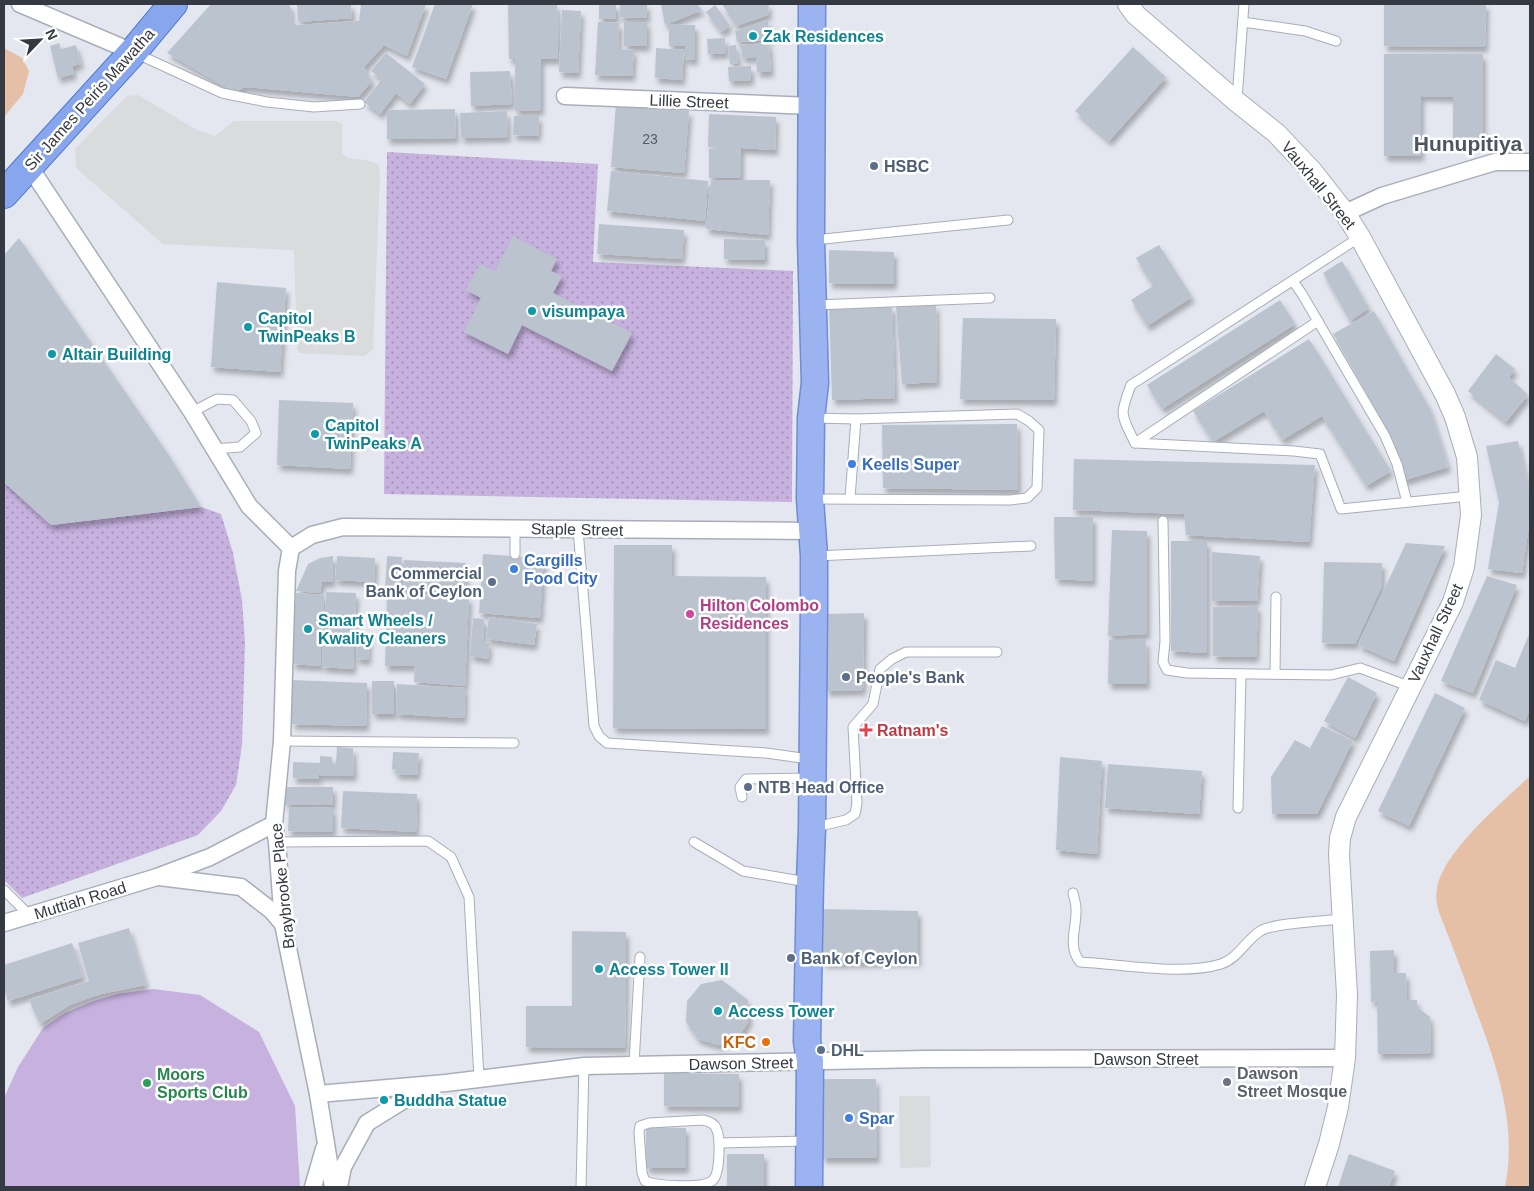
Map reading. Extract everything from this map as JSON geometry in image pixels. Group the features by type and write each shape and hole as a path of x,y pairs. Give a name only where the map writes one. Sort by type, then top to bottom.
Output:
{"highway":[{"name":"Sir James Peiris Mawatha","path":"4,194 133,52 173,4"}],"main road":[{"path":"809,1187 810,1061 807,1041 813,769 814,606 810,499 811,418 816,383 811,240 812,4"}],"street":[{"path":"20,4 133,52"},
{"name":"Vauxhall Street","path":"1128,4 1136,15 1236,102 1276,133 1312,171 1345,213 1360,237 1445,394 1455,417 1467,457 1471,515 1464,567 1453,602 1346,817 1343,827 1339,854 1347,995 1345,1058 1338,1107 1329,1144 1315,1187"},
{"name":"Lillie Street","path":"565,96 812,106"},
{"path":"1345,213 1382,196 1495,162 1530,162"},
{"path":"29,166 192,412 249,506 291,548"},
{"name":"Staple Street","path":"291,548 312,535 343,528 578,529 812,544"},
{"name":"Braybrooke Place","path":"291,548 287,571 282,741 274,824 277,842 282,924 318,1094 334,1187"},
{"name":"Muttiah Road","path":"4,922 157,877 210,857 274,824"},
{"name":"Muttiah Road","path":"157,877 241,887 272,911 282,924"},
{"name":"Dawson Street","path":"318,1094 446,1083 584,1066 634,1064 946,1059 1345,1058"},
{"path":"338,1187 343,1167 367,1123 404,1100 446,1083"},
{"path":"313,1187 326,1144"}],"lane":[{"path":"1236,102 1244,4"},
{"path":"1243,22 1305,32 1336,41"},
{"path":"133,52 222,93 267,102 314,107 360,104"},
{"path":"811,240 1008,220"},
{"path":"1135,443 1122,415 1130,385 1360,237"},
{"path":"1293,281 1385,436 1397,464 1407,502"},
{"path":"813,305 990,298"},
{"path":"1135,443 1318,321"},
{"path":"192,412 217,399 233,400 251,421 256,433 240,446 213,449"},
{"path":"810,499 1010,500 1027,498 1037,488 1039,430 1017,414 856,419 811,418"},
{"path":"850,498 856,419"},
{"path":"1135,443 1320,454 1341,509 1469,496"},
{"path":"1163,521 1163,662 1168,670 1176,672 1330,676 1360,668 1411,687"},
{"path":"515,529 515,554"},
{"path":"578,529 594,726 599,736 607,743 766,753 813,769"},
{"path":"812,544 1031,546"},
{"path":"1275,674 1276,597"},
{"path":"783,607 814,606"},
{"path":"812,828 846,820 855,814 857,803 853,727 873,704 880,669 892,659 906,652 997,652"},
{"path":"1238,808 1241,674"},
{"path":"282,741 514,743"},
{"path":"742,797 740,787 746,779 813,769"},
{"path":"277,842 428,841 451,857 469,897 479,1078"},
{"path":"694,842 743,871 810,882"},
{"path":"4,890 29,915"},
{"path":"1073,893 1076,907 1072,942 1074,954 1080,962 1168,968 1222,964 1238,954 1249,940 1263,930 1287,925 1342,919"},
{"path":"634,1064 640,957"},
{"path":"581,1187 584,1066"},
{"path":"703,1120 711,1122 716,1127 719,1143 716,1176 712,1182 702,1186 653,1185 645,1181 642,1173 640,1126 649,1123 703,1120"},
{"path":"719,1143 810,1141"}],"shaded area":[{"path":"4,48 22,58 29,71 23,94 4,117"},
{"path":"138,95 197,130 215,136 234,121 337,121 342,124 342,154 347,158 366,160 378,164 380,173 373,349 365,356 299,353 297,347 294,250 163,244 76,168 75,149 127,96"},
{"path":"387,152 598,164 593,262 793,271 792,502 384,494"},
{"path":"4,482 51,525 201,507 221,514 233,553 242,600 245,643 242,745 236,785 221,811 198,835 22,898 4,880"},
{"path":"1530,776 1530,1187 1505,1187 1509,1141 1503,1094 1490,1049 1439,912 1436,895 1442,874 1462,843 1490,813"},
{"name":"Moors Sports Club","path":"154,989 200,995 259,1032 295,1106 300,1187 4,1187 4,1098 18,1067 43,1028 65,1013 91,1002 117,994"},
{"path":"899,1096 930,1096 931,1167 900,1168"}],"building":[{"path":"211,4 290,4 292,21 297,25 359,21 361,4 426,4 407,56 384,45 364,67 372,81 358,97 245,87 235,92 167,53"},
{"path":"297,4 351,4 352,18 298,22"},
{"path":"435,4 473,4 446,79 412,67"},
{"path":"508,4 557,4 558,59 541,59 541,110 515,111 515,59 509,59"},
{"path":"599,4 616,4 616,19 599,19"},
{"path":"620,4 647,4 647,18 620,17"},
{"path":"661,4 697,4 702,10 665,25"},
{"path":"722,4 769,4 768,15 736,26"},
{"path":"1384,4 1486,4 1485,47 1384,46"},
{"path":"715,5 730,26 721,32 706,12"},
{"path":"562,10 581,11 578,73 559,72"},
{"name":"Zak Residences","path":"768,20 770,40 737,42 735,31"},
{"path":"598,22 619,23 618,49 634,50 632,76 595,75"},
{"path":"624,22 647,22 647,46 624,46"},
{"path":"669,24 695,25 695,60 685,59 685,46 669,46"},
{"path":"725,38 726,53 708,54 707,39"},
{"path":"59,43 61,49 76,45 81,64 72,66 74,74 58,78 50,46"},
{"path":"769,43 771,72 757,72 756,57 742,58 741,45"},
{"path":"736,45 738,63 730,64 728,46"},
{"path":"1133,47 1166,77 1109,141 1075,111"},
{"path":"656,48 684,50 682,80 655,78"},
{"path":"386,53 425,84 410,104 396,93 380,114 364,102 382,79 371,71"},
{"path":"1384,54 1483,54 1483,140 1453,139 1453,97 1421,96 1421,156 1384,156"},
{"path":"751,66 751,80 729,81 728,67"},
{"path":"510,71 512,104 471,106 470,72"},
{"path":"616,104 689,111 684,173 611,167"},
{"path":"455,109 456,138 387,139 387,110"},
{"path":"507,111 508,137 461,138 460,113"},
{"path":"709,114 776,117 775,150 741,148 741,178 709,178 709,149 738,148 708,147"},
{"path":"514,116 539,116 538,136 513,135"},
{"path":"611,171 708,181 705,221 607,211"},
{"path":"711,180 770,180 768,235 706,229"},
{"path":"599,224 684,230 682,259 597,254"},
{"name":"visumpaya","path":"513,236 557,259 551,271 562,276 553,293 632,333 612,371 522,325 508,354 464,332 481,298 466,290 480,264 495,271"},
{"name":"Altair Building","path":"19,238 168,454 201,507 51,525 4,482 4,255"},
{"path":"724,239 765,240 765,260 724,259"},
{"path":"1159,245 1192,297 1147,326 1131,300 1153,286 1136,258"},
{"path":"829,250 894,252 894,284 829,283"},
{"path":"1342,261 1369,308 1350,321 1323,273"},
{"name":"Capitol TwinPeaks B","path":"217,282 286,288 280,372 211,367"},
{"path":"1280,300 1295,324 1162,409 1147,385"},
{"path":"829,305 892,306 895,398 832,400"},
{"path":"936,305 937,382 902,384 896,306"},
{"path":"1374,311 1430,409 1448,467 1402,481 1385,426 1333,334"},
{"path":"963,318 1056,319 1054,400 960,399"},
{"path":"1309,339 1391,471 1366,486 1322,416 1282,440 1264,411 1213,442 1193,411"},
{"path":"1496,354 1515,369 1509,377 1528,395 1506,422 1468,391"},
{"name":"Capitol TwinPeaks A","path":"279,400 353,403 350,469 277,465"},
{"path":"1017,424 1018,490 883,488 882,425"},
{"path":"1518,441 1530,496 1530,518 1522,573 1488,569 1499,502 1486,446"},
{"path":"1074,459 1315,465 1309,542 1186,535 1184,514 1073,510"},
{"path":"1054,517 1093,517 1093,581 1055,579"},
{"path":"1112,530 1147,531 1147,634 1108,636"},
{"path":"1171,541 1207,541 1207,653 1171,651"},
{"path":"1406,543 1445,546 1394,661 1358,645"},
{"name":"Hilton Colombo Residences","path":"614,545 672,545 672,576 766,577 766,729 613,728"},
{"path":"1212,552 1260,556 1257,601 1212,601"},
{"path":"483,554 544,558 540,618 479,613"},
{"path":"333,556 332,582 322,582 320,593 296,591 308,564 320,558"},
{"path":"337,556 375,558 374,582 335,580"},
{"path":"387,556 402,557 400,591 385,590"},
{"path":"404,560 466,563 465,592 403,589"},
{"path":"1324,562 1382,563 1382,586 1355,644 1322,643"},
{"path":"1487,576 1517,585 1473,693 1441,681"},
{"path":"326,592 356,593 353,669 322,667"},
{"name":"Smart Wheels / Kwality Cleaners","path":"296,593 324,595 320,666 292,664"},
{"path":"387,595 469,597 465,686 414,682 415,666 385,666"},
{"path":"1258,606 1256,657 1213,656 1213,607"},
{"path":"864,613 863,690 826,691 826,614"},
{"path":"489,617 537,624 534,645 486,639"},
{"path":"473,618 484,619 483,642 489,643 488,659 470,656"},
{"path":"1530,632 1530,709 1525,721 1479,700 1496,660 1515,668"},
{"path":"357,635 369,636 368,660 356,659"},
{"path":"1109,640 1146,640 1147,684 1108,684"},
{"path":"1348,677 1377,693 1355,738 1324,721"},
{"path":"292,680 367,683 366,726 292,724"},
{"path":"372,681 394,681 394,714 372,714"},
{"path":"397,684 465,688 464,718 396,714"},
{"path":"1435,693 1465,708 1409,826 1378,811"},
{"path":"1322,726 1353,741 1317,814 1272,814 1271,777 1295,740 1310,748"},
{"path":"337,747 353,748 354,776 319,775 319,779 293,778 293,762 320,763 320,756 332,757 332,763 336,764"},
{"path":"393,752 419,753 417,775 395,774 396,770 392,769"},
{"path":"1060,757 1102,761 1097,854 1056,850"},
{"path":"1108,764 1202,771 1199,814 1105,808"},
{"path":"285,787 333,787 333,805 285,805"},
{"path":"343,791 417,794 416,832 341,828"},
{"path":"289,807 333,808 333,832 288,831"},
{"path":"822,909 918,911 918,961 823,963"},
{"path":"129,928 146,985 86,999 70,1005 40,1024 29,1000 89,981 78,943"},
{"name":"Access Tower II","path":"572,931 626,932 625,1048 526,1047 526,1006 572,1006"},
{"path":"72,943 83,977 8,1001 4,989 4,965"},
{"path":"1394,950 1394,973 1406,973 1407,1000 1417,1000 1417,1007 1430,1017 1431,1053 1378,1054 1377,1001 1371,1002 1370,951"},
{"name":"Access Tower","path":"722,980 748,1000 749,1021 737,1039 718,1045 698,1039 686,1022 687,1001 701,984"},
{"path":"664,1073 739,1074 739,1107 664,1106"},
{"name":"Spar","path":"822,1079 876,1079 877,1158 822,1158"},
{"path":"646,1127 686,1128 686,1168 646,1168"},
{"path":"727,1154 764,1154 764,1187 727,1187"},
{"path":"1349,1154 1395,1171 1389,1187 1338,1187"}],"place":[{"name":"Zak Residences","path":"753,36"},
{"name":"HSBC","path":"874,166"},
{"name":"visumpaya","path":"532,311"},
{"name":"Capitol TwinPeaks B","path":"248,327"},
{"name":"Altair Building","path":"52,354"},
{"name":"Capitol TwinPeaks A","path":"315,434"},
{"name":"Keells Super","path":"852,464"},
{"name":"Cargills Food City","path":"514,569"},
{"name":"Commercial Bank of Ceylon","path":"492,582"},
{"name":"Hilton Colombo Residences","path":"690,614"},
{"name":"Smart Wheels / Kwality Cleaners","path":"308,629"},
{"name":"People's Bank","path":"846,677"},
{"name":"Ratnam's","path":"866,730"},
{"name":"NTB Head Office","path":"748,787"},
{"name":"Bank of Ceylon","path":"791,958"},
{"name":"Access Tower II","path":"599,969"},
{"name":"Access Tower","path":"718,1011"},
{"name":"KFC","path":"766,1042"},
{"name":"DHL","path":"821,1050"},
{"name":"Dawson Street Mosque","path":"1227,1082"},
{"name":"Moors Sports Club","path":"147,1083"},
{"name":"Buddha Statue","path":"384,1100"},
{"name":"Spar","path":"849,1118"}],"district":[{"name":"Hunupitiya","path":"1468,144"}]}
